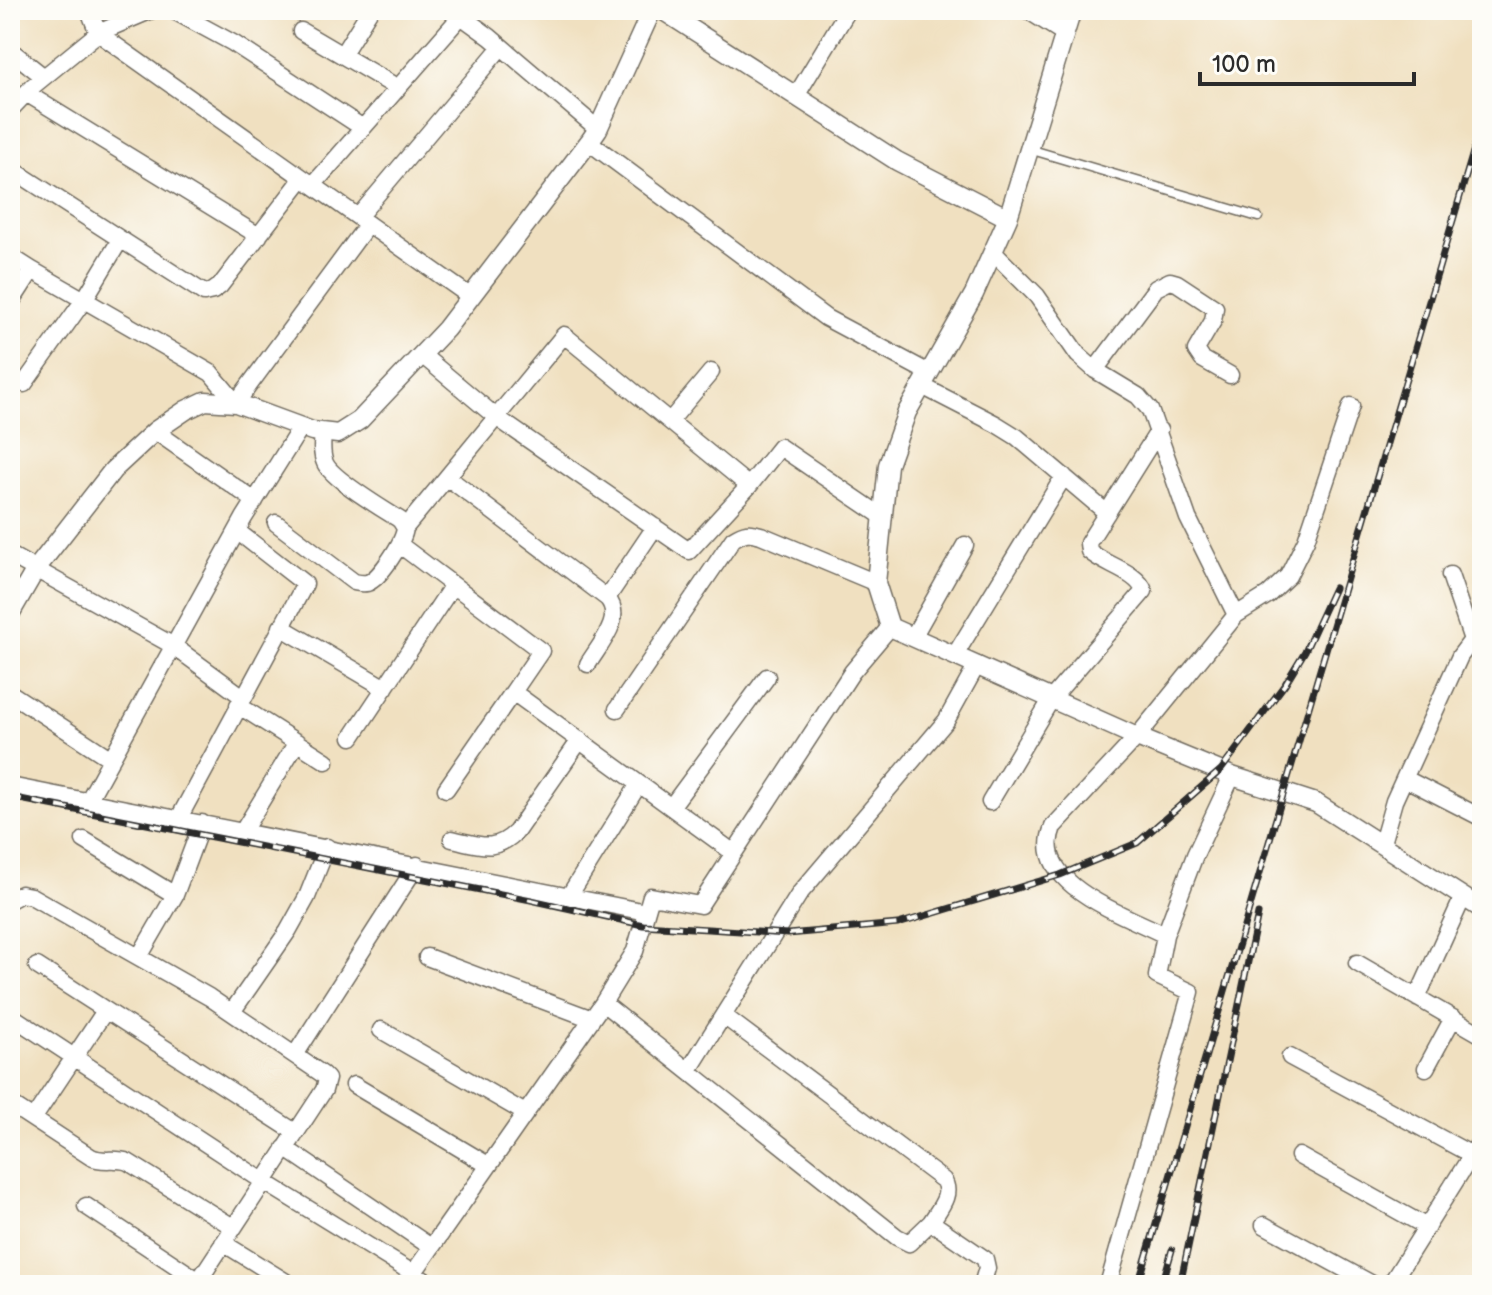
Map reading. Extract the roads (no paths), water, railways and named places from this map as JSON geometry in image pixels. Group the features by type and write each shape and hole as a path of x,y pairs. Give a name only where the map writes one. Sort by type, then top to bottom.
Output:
{"street":[{"path":"89,10 98,33 471,297"},
{"path":"10,110 44,77 98,33 152,10"},
{"path":"172,10 233,43 363,128"},
{"path":"342,55 370,10"},
{"path":"10,614 36,569 113,470 155,431 186,410 205,401 236,403 301,427 338,434 360,420 446,329 593,136 652,10"},
{"path":"662,10 897,161 1008,218"},
{"path":"796,96 848,10"},
{"path":"1027,10 1065,34"},
{"path":"1072,10 1008,218 974,294 907,412 888,465 876,583 890,627 1137,737 1232,776 1316,803 1482,909"},
{"path":"10,168 204,293 213,291 308,182 363,128 457,13 501,47 593,136 826,318 1035,451 1107,513"},
{"path":"301,31 398,88"},
{"path":"236,403 363,221 501,47"},
{"path":"10,50 44,77"},
{"path":"26,93 259,236"},
{"path":"24,384 84,300 120,240"},
{"path":"993,252 1024,281 1078,355 1095,370 1138,396 1150,410 1188,518 1236,615"},
{"path":"10,256 211,373 236,403"},
{"path":"10,304 32,270"},
{"path":"1095,370 1156,288 1170,281 1215,308 1213,321 1196,350 1202,359 1230,375"},
{"path":"276,523 354,582 364,584 373,581 400,545 405,528 564,335 749,486"},
{"path":"422,355 496,417 689,551 780,447 883,517"},
{"path":"670,421 711,372"},
{"path":"1165,935 1079,892 1060,875 1048,849 1048,840 1053,827 1137,737 1236,615 1268,595 1288,576 1299,558 1351,406"},
{"path":"88,801 172,645 301,427"},
{"path":"990,802 1052,698 1144,591 1139,581 1089,551 1088,543 1159,430"},
{"path":"155,431 255,501"},
{"path":"323,432 322,454 326,466 335,476 400,520 405,528"},
{"path":"955,655 1064,476"},
{"path":"447,477 613,605 615,619 588,664"},
{"path":"607,598 655,527"},
{"path":"179,818 305,584 237,531"},
{"path":"617,709 733,539 742,534 749,531 761,535 876,583"},
{"path":"400,545 541,651 446,789"},
{"path":"913,637 965,545"},
{"path":"10,555 172,645 241,701 326,761"},
{"path":"1382,843 1394,801 1460,656 1477,637 1450,575"},
{"path":"352,737 453,585"},
{"path":"281,627 385,688"},
{"path":"409,1279 603,1003 635,951 651,896 700,905 852,672 890,627"},
{"path":"689,1070 800,893 946,721 977,665"},
{"path":"671,807 767,677"},
{"path":"513,692 734,853"},
{"path":"10,693 111,759"},
{"path":"452,839 485,846 505,843 516,832 580,740"},
{"path":"243,831 297,742"},
{"path":"1108,1285 1191,992 1157,976 1165,935 1195,855 1232,776"},
{"path":"1406,779 1482,818"},
{"path":"569,896 639,784"},
{"path":"10,786 646,912"},
{"path":"139,957 175,895 202,823"},
{"path":"84,840 175,895"},
{"path":"232,1012 288,931 307,897 327,847"},
{"path":"295,1055 417,865"},
{"path":"11,898 21,894 31,896 139,957 232,1012 327,1079 324,1090 197,1283 86,1206"},
{"path":"1417,998 1463,897"},
{"path":"427,957 592,1019"},
{"path":"1357,963 1482,1035"},
{"path":"37,966 295,1132"},
{"path":"603,1003 897,1237 909,1243 931,1222 947,1194 943,1180 724,1016"},
{"path":"33,1119 105,1011"},
{"path":"1426,1068 1453,1018"},
{"path":"16,1019 409,1279 432,1285"},
{"path":"381,1030 525,1113"},
{"path":"1290,1057 1478,1146 1390,1285"},
{"path":"354,1085 488,1165"},
{"path":"10,1104 97,1160 117,1158 128,1162 233,1227"},
{"path":"285,1148 431,1247"},
{"path":"1299,1156 1427,1227"},
{"path":"931,1222 985,1259 987,1268 982,1285"},
{"path":"1264,1225 1374,1285"},
{"path":"223,1243 291,1285"}],"lane":[{"path":"1029,149 1258,217"}],"railway":[{"path":"1138,1285 1482,122"},
{"path":"10,797 643,925 788,934 898,924 1060,875 1137,843 1221,770 1285,684 1305,651 1334,588"},
{"path":"1180,1285 1258,914"},
{"path":"1162,1285 1172,1250"}]}
